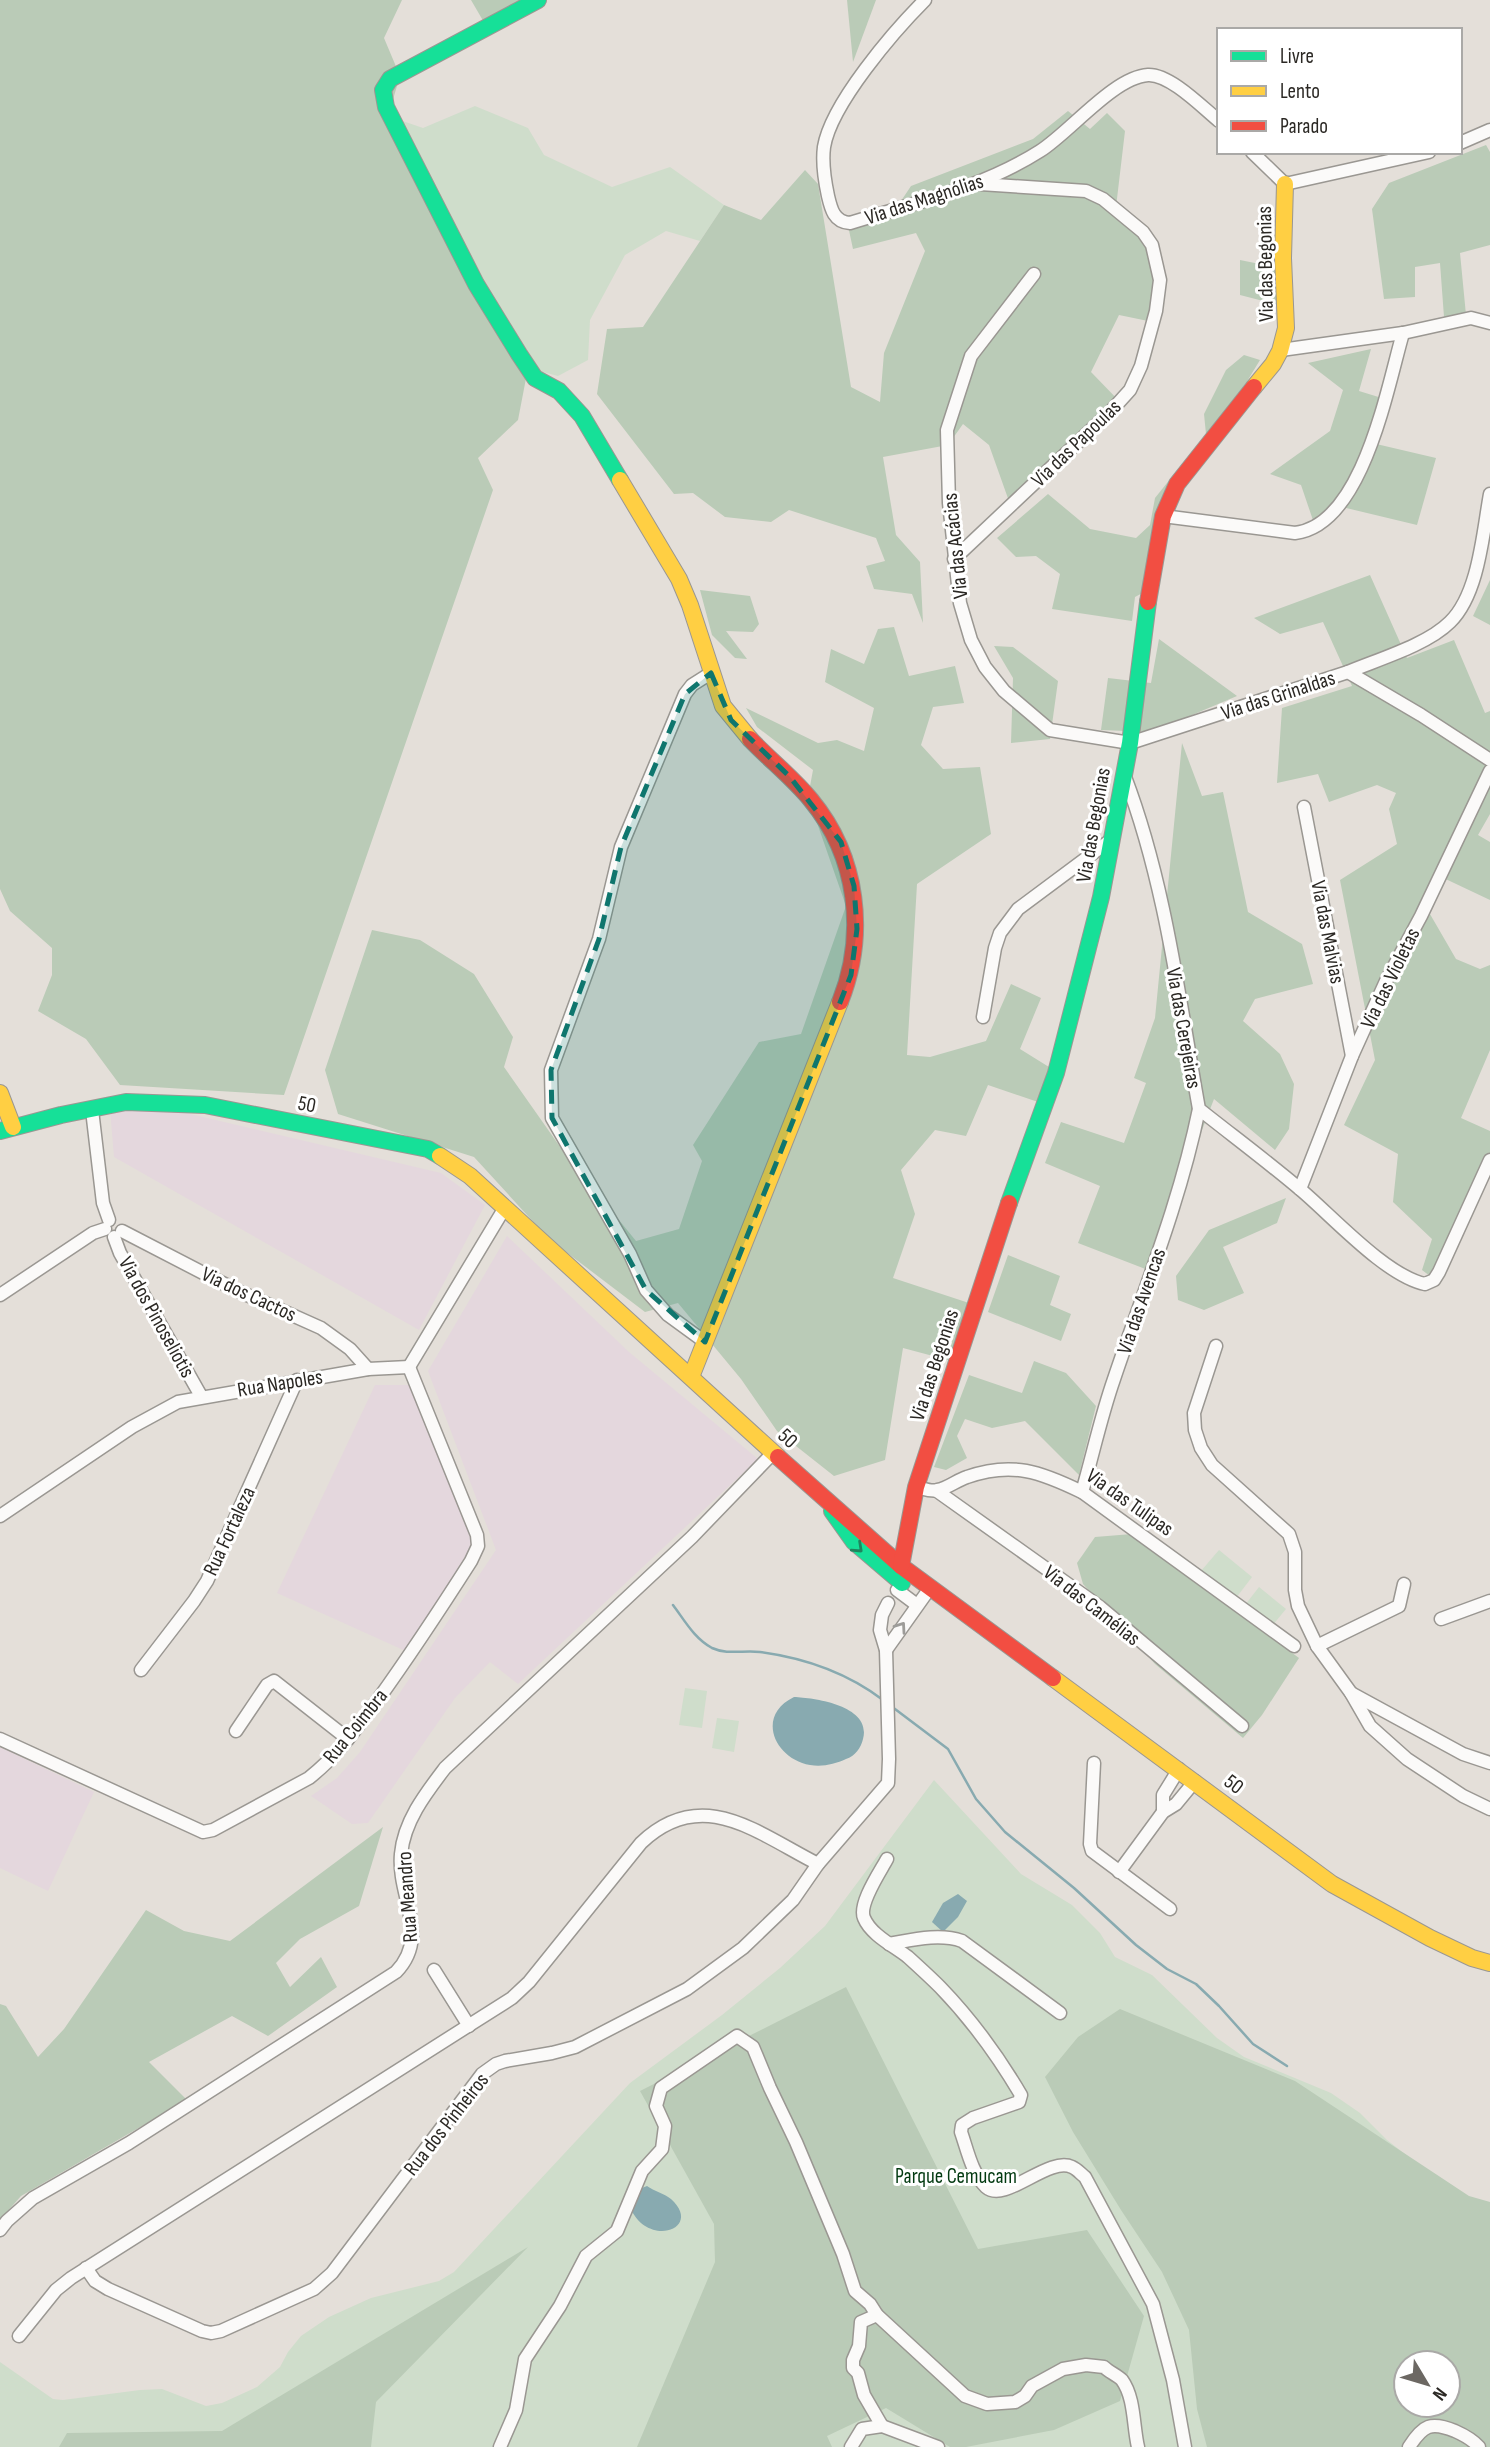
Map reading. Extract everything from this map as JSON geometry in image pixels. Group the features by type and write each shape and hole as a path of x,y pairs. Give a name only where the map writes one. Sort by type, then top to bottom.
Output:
{"street":[{"path":"538,0 390,79 383,90 387,107 476,284 519,354 535,378 559,391 582,416 679,579 723,706 732,720 807,796 841,842 854,886 857,929 850,975 691,1377"},
{"name":"Via das Magnólias","path":"925,0 909,16 863,75 835,118 824,147 826,187 832,211 840,220 850,223 978,183 1040,151 1117,87 1132,78 1155,75 1167,80 1217,119"},
{"path":"1462,142 1490,130"},
{"path":"1254,154 1285,184 1420,154"},
{"name":"Via das Papoulas","path":"954,559 1130,390 1141,366 1156,310 1160,280 1152,246 1143,232 1103,199 1086,191 978,183"},
{"name":"Via das Begonias","path":"916,1487 1029,1143 1056,1073 1101,897 1130,743 1149,593 1163,516 1177,484 1273,364 1286,336 1283,271 1285,184"},
{"name":"Via das Acácias","path":"1034,274 971,356 947,430 949,503 960,603 971,640 985,667 1004,691 1049,730 1130,743"},
{"path":"1281,350 1403,333 1442,322 1471,318 1490,323"},
{"path":"1163,516 1295,533 1320,525 1346,497 1374,438 1403,333"},
{"path":"1348,672 1421,641 1452,621 1471,588 1490,494"},
{"name":"Via das Grinaldas","path":"1130,743 1348,672 1490,760"},
{"path":"705,1342 668,1315 646,1290 630,1254 552,1118 550,1083 551,1070 586,978 605,918 621,847 685,694 692,685 712,673"},
{"name":"Via das Violetas","path":"1300,1189 1352,1056 1386,981 1421,916 1490,771"},
{"name":"Via das Cerejeiras","path":"1123,773 1136,805 1165,923 1199,1109 1300,1189 1383,1261 1404,1275 1425,1284 1434,1280 1439,1272 1490,1160"},
{"name":"Via das Malvias","path":"1304,807 1352,1056"},
{"path":"983,1017 995,948 1006,924 1027,902 1112,839"},
{"path":"0,1093 6,1129"},
{"name":"50","path":"6,1129 126,1102 205,1105 428,1149 470,1176 827,1502 898,1585 930,1588 1332,1884 1430,1938 1490,1964"},
{"name":"Via das Avencas","path":"1082,1492 1113,1382 1175,1201 1199,1109"},
{"name":"Via dos Pinoseliotis","path":"92,1110 103,1203 120,1253 201,1396"},
{"path":"409,1367 505,1209"},
{"path":"0,1295 93,1233 112,1229"},
{"name":"Via dos Cactos","path":"112,1229 321,1328 350,1349 368,1369"},
{"path":"1216,1346 1194,1413 1195,1430 1201,1448 1212,1465 1289,1534 1295,1552 1295,1590 1298,1606 1317,1646 1370,1726 1399,1752 1463,1796 1490,1809"},
{"name":"Rua Napoles","path":"0,1516 72,1465 160,1410 178,1402 368,1369 409,1367"},
{"name":"Rua Coimbra","path":"0,1739 203,1832 213,1830 309,1778 332,1758 412,1652 478,1546 477,1535 409,1367"},
{"name":"Rua Fortaleza","path":"141,1670 207,1581 297,1380"},
{"name":"Rua Meandro","path":"0,2230 33,2198 129,2143 396,1972 410,1953 413,1941 401,1853 407,1830 427,1792 454,1759 692,1537 774,1453"},
{"name":"Via das Tulipas","path":"937,1491 978,1473 1011,1468 1033,1471 1082,1492 1294,1646"},
{"path":"917,1605 898,1585 916,1487 937,1491"},
{"name":"Via das Camélias","path":"937,1491 1100,1607 1242,1726"},
{"path":"1317,1646 1399,1606 1404,1584"},
{"name":"Rua dos Pinheiros","path":"86,2268 101,2286 211,2333 314,2289 332,2273 489,2068 505,2061 575,2047 687,1989 734,1955 793,1900 818,1864 888,1783 886,1650 880,1622 898,1585"},
{"path":"886,1650 930,1588"},
{"path":"1441,1619 1490,1601"},
{"path":"236,1731 267,1685 274,1681 348,1740"},
{"path":"1350,1693 1463,1754 1490,1763"},
{"path":"1094,1763 1090,1848 1170,1909"},
{"path":"1163,1812 1163,1795 1179,1769"},
{"path":"1119,1872 1163,1812 1176,1804 1195,1781"},
{"path":"19,2336 62,2284 469,2026 522,1989 653,1831 669,1822 700,1814 733,1820 818,1864"},
{"path":"887,1859 866,1897 862,1910 864,1918 889,1944 906,1956 956,2003 1021,2095 1019,2102 961,2125 961,2132 979,2178 985,2186 1000,2191 1045,2170 1064,2165 1075,2168 1084,2177 1153,2304 1173,2380 1185,2447"},
{"path":"889,1944 932,1938 962,1941 1060,2013"},
{"path":"434,1970 469,2026"},
{"path":"500,2447 516,2410 525,2359 560,2306 586,2256 617,2231 642,2171 662,2149 665,2126 656,2106 661,2088 737,2036 753,2047 843,2254 855,2291 870,2304 877,2315 965,2396 987,2404 1015,2402 1025,2396 1031,2386 1063,2368 1086,2365 1104,2367 1111,2374 1120,2377 1130,2394 1138,2447"},
{"path":"877,2315 861,2322 859,2346 853,2360 853,2368 858,2373 864,2395 882,2426"},
{"path":"1409,2447 1418,2433 1432,2425 1439,2425 1465,2436 1479,2447"},
{"path":"851,2447 862,2429 882,2426 939,2447"}],"highlighted area":[{"path":"711,673 731,720 790,777 841,842 854,886 857,929 851,975 705,1342 646,1290 552,1118 550,1104 551,1070 599,939 621,847 685,694"}],"shaded area":[{"path":"152,1105 441,1173 485,1205 419,1330 114,1157 110,1109"},
{"path":"507,1236 629,1352 758,1459 518,1684 490,1662 455,1698 368,1823 352,1824 311,1796 337,1778 360,1752 496,1550 428,1371"},
{"path":"375,1385 414,1385 478,1546 410,1653 277,1593"},
{"path":"0,1747 94,1792 48,1891 0,1868"}],"green space":[{"path":"0,0 402,0 384,38 400,76 388,116 528,368 518,420 478,458 493,490 284,1095 120,1085 86,1039 38,1011 52,975 52,948 10,911 0,889"},
{"path":"471,0 523,0 485,24"},
{"path":"847,0 876,0 853,62"},
{"path":"475,106 528,128 544,155 612,187 670,167 724,205 700,241 666,231 625,255 590,320 588,360 558,376 528,368 388,116 423,128"},
{"path":"1068,111 1090,129 1107,113 1125,131 1116,207 1152,238 1166,278 1153,322 1119,315 1091,372 1122,404 1010,504 989,445 963,424 948,445 883,457 896,535 920,562 923,623 912,594 874,589 866,566 885,561 876,538 789,510 771,522 725,517 693,493 674,494 597,394 607,329 643,327 724,205 761,220 805,170 818,184 851,387 880,402 884,353 925,251 916,233 853,249 847,221 899,204 911,186 1033,139"},
{"path":"1486,145 1490,152 1490,245 1460,253 1466,315 1444,317 1440,263 1415,267 1415,297 1384,299 1372,209 1389,183"},
{"path":"1240,260 1280,268 1286,307 1240,295"},
{"path":"1371,349 1359,391 1385,399 1372,443 1436,458 1417,525 1342,507 1316,529 1301,485 1270,474 1330,431 1343,390 1308,363"},
{"path":"1244,355 1260,360 1224,419 1189,464 1148,590 1135,597 1132,621 1052,609 1060,574 1036,556 1016,557 997,538 1048,494 1090,529 1136,538 1150,525 1155,498 1206,434 1204,414 1226,370"},
{"path":"1370,575 1407,658 1454,640 1485,713 1490,711 1490,814 1478,835 1490,842 1490,900 1435,874 1423,902 1456,959 1480,969 1490,965 1490,1050 1461,1118 1490,1131 1490,1154 1434,1279 1422,1270 1432,1239 1393,1202 1398,1154 1344,1125 1375,1060 1340,880 1397,844 1389,809 1396,793 1377,785 1329,802 1318,774 1277,783 1282,708 1352,686 1323,622 1280,634 1254,618"},
{"path":"1490,580 1490,625 1473,616"},
{"path":"700,590 750,596 759,624 753,632 726,631 747,659 735,658 712,635"},
{"path":"894,627 909,676 955,666 964,703 933,707 921,745 943,769 980,767 991,834 917,884 907,1055 930,1057 986,1041 1011,984 1041,998 1020,1049 1049,1067 1038,1102 988,1085 966,1136 935,1130 901,1170 915,1214 893,1278 969,1303 948,1360 903,1348 885,1460 834,1476 777,1431 741,1379 678,1303 645,1312 549,1239 474,1157 338,1114 325,1070 372,930 420,940 474,974 513,1037 504,1067 563,1151 636,1241 679,1229 702,1161 693,1145 759,1042 801,1034 846,906 808,797 813,770 757,727 746,708 818,743 837,740 864,751 874,708 825,682 831,649 864,664 878,629"},
{"path":"1159,639 1237,696 1152,732 1101,730 1108,678 1151,683"},
{"path":"994,646 1013,647 1058,681 1050,739 1011,743 1013,678"},
{"path":"1182,743 1202,796 1223,792 1248,912 1302,944 1313,984 1255,999 1243,1021 1280,1054 1294,1084 1289,1129 1275,1150 1214,1099 1148,1270 1078,1243 1100,1186 1045,1163 1061,1122 1124,1143 1146,1083 1134,1078 1155,1018"},
{"path":"1286,1198 1277,1223 1223,1247 1244,1293 1204,1310 1178,1300 1176,1276 1209,1230"},
{"path":"1008,1255 1060,1276 1050,1305 1071,1314 1061,1341 988,1312"},
{"path":"1034,1361 1066,1373 1096,1406 1079,1475 1025,1421 992,1428 965,1419 957,1436 967,1458 946,1470 934,1467 969,1375 1022,1393"},
{"path":"1132,1534 1299,1658 1262,1715 1243,1738 1155,1664 1083,1584 1077,1563 1095,1537"},
{"path":"1219,1550 1252,1577 1236,1598 1201,1571"},
{"path":"1259,1587 1286,1609 1272,1626 1245,1605"},
{"path":"685,1688 707,1691 702,1728 679,1725"},
{"path":"717,1718 739,1721 734,1752 712,1748"},
{"name":"Parque Cemucam","path":"934,1780 1021,1874 1072,1905 1100,1933 1115,1957 1152,1975 1217,2038 1244,2057 1331,2093 1360,2113 1387,2140 1460,2197 1490,2447 0,2447 0,2362 53,2399 162,2389 206,2406 222,2403 257,2387 280,2367 301,2336 329,2317 371,2298 439,2281 454,2272 630,2083 780,1968 825,1926"},
{"path":"383,1827 359,1906 300,1939 276,1963 290,1987 321,1957 337,1987 268,2036 232,2016 149,2062 187,2100 21,2196 0,2220 0,2004 6,2006 38,2057 64,2029 146,1910 184,1931 230,1941"},
{"path":"846,1987 978,2249 1087,2230 1144,2316 1120,2401 1054,2430 966,2447 950,2447 886,2408 827,2436 832,2447 637,2447 715,2262 714,2224 640,2091"},
{"path":"1120,2009 1295,2081 1469,2196 1490,2202 1490,2447 1207,2447 1197,2409 1189,2330 1162,2272 1073,2132 1045,2077 1078,2037"},
{"path":"528,2247 376,2402 371,2447 59,2447 67,2433 222,2431"}],"water":[{"path":"794,1697 828,1702 851,1711 864,1728 861,1746 852,1756 829,1765 810,1765 787,1755 774,1736 773,1725 775,1715 782,1705"},
{"path":"958,1894 967,1901 958,1917 943,1932 932,1922 943,1903"},
{"path":"647,2186 671,2199 679,2210 681,2219 677,2226 659,2231 648,2228 638,2220 630,2207 637,2190"}],"waterway":[{"path":"673,1605 695,1634 712,1648 730,1652 760,1652 809,1662 840,1674 883,1700"},
{"path":"891,1706 948,1749 976,1799 1005,1832 1074,1888 1136,1945 1167,1969 1196,1984 1253,2044 1287,2066"}],"traffic: fast":[{"path":"538,0 390,79 383,90 386,107 476,284 535,378 559,391 582,416 620,480"},
{"path":"1009,1203 1056,1073 1101,897 1130,743 1148,602"},
{"path":"0,1131 126,1102 205,1105 428,1149 440,1156"},
{"path":"832,1511 854,1542 902,1583"}],"traffic: slow":[{"path":"1254,387 1273,364 1280,351 1286,328 1283,258 1285,184"},
{"path":"620,480 679,579 723,706 750,739"},
{"path":"691,1377 840,1002"},
{"path":"0,1093 13,1127"},
{"path":"440,1156 470,1176 778,1457"},
{"path":"1053,1678 1332,1884 1430,1938 1472,1958 1490,1963"}],"traffic: jam":[{"path":"1148,602 1163,516 1177,484 1254,387"},
{"path":"750,739 811,800 827,822 848,871 855,923 853,950 840,1002"},
{"path":"901,1566 916,1487 1009,1203"},
{"path":"778,1457 901,1566 1053,1678"}]}
